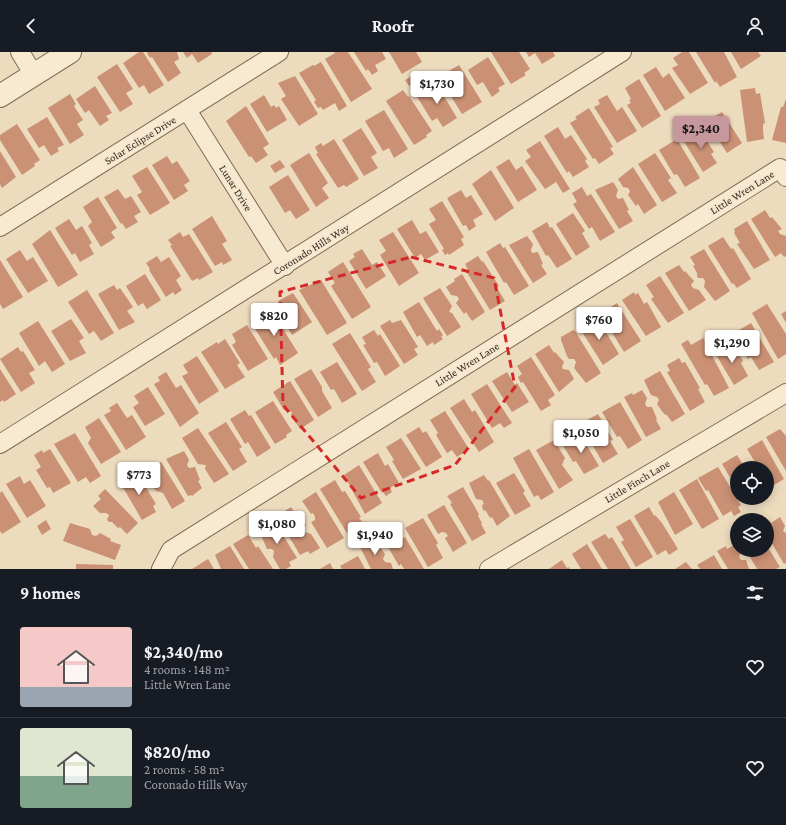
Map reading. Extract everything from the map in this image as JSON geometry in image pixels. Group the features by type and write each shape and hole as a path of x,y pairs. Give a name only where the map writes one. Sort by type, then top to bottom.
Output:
{"street":[{"path":"20,52 34,75"},
{"path":"0,96 70,52"},
{"name":"Solar Eclipse Drive","path":"0,228 279,52"},
{"name":"Coronado Hills Way","path":"0,444 285,266 622,52"},
{"name":"Lunar Drive","path":"187,110 285,266"},
{"name":"Little Wren Lane","path":"161,568 172,550 783,172"},
{"name":"Little Finch Lane","path":"489,569 786,393"}],"highlighted area":[{"path":"411,257 494,278 515,387 455,465 361,498 283,405 280,292"}],"building":[{"path":"139,52 143,52 164,85 149,94 144,85 139,88 123,63"},
{"path":"177,52 179,59 174,62 181,73 168,82 152,57 150,58 147,53"},
{"path":"183,52 211,52 212,54 198,63 192,54 187,58"},
{"path":"334,52 348,52 372,89 351,102 325,59 335,53"},
{"path":"354,52 382,52 386,59 375,65 378,71 372,75 368,69 366,71"},
{"path":"389,52 416,52 422,62 402,74"},
{"path":"491,52 519,52 530,69 524,73 526,75 511,84"},
{"path":"526,52 553,52 555,56 542,64 535,53 529,57"},
{"path":"682,52 689,52 708,83 690,94 672,68 678,65 673,58"},
{"path":"696,52 724,52 737,77 720,87 716,81 715,83"},
{"path":"731,52 758,52 761,56 741,69"},
{"path":"488,57 505,84 498,88 500,91 492,97 483,82 477,85 468,70"},
{"path":"321,62 347,106 339,111 335,103 323,110 321,107 318,108 314,102 316,100 299,73"},
{"path":"117,64 133,89 126,93 133,104 120,112 97,77"},
{"path":"459,65 482,102 462,114 439,77"},
{"path":"656,67 663,78 669,73 685,98 665,111 643,75"},
{"path":"419,72 422,78 409,86 405,80"},
{"path":"295,76 318,114 299,126 281,99 286,96 278,83"},
{"path":"639,79 661,116 642,128 627,105 631,103 629,100 631,99 625,88"},
{"path":"436,83 457,118 443,127 437,118 432,121 416,95"},
{"path":"95,86 112,113 106,116 109,120 100,126 89,110 85,113 76,99"},
{"path":"755,88 756,94 760,93 765,123 763,124 764,139 747,142 740,90"},
{"path":"403,90 408,97 409,96 432,131 426,135 427,137 414,145 386,101"},
{"path":"70,94 76,104 74,106 83,120 77,124 84,135 70,144 48,108"},
{"path":"264,95 271,107 274,105 276,108 279,106 287,120 267,132 250,104"},
{"path":"607,95 617,111 622,107 637,131 617,143 594,107 600,104 598,100"},
{"path":"786,99 786,143 772,140 781,107 783,107"},
{"path":"246,106 269,144 263,148 268,155 256,163 251,156 249,157 226,121"},
{"path":"589,108 613,147 610,148 614,154 599,164 595,158 593,159 570,123 577,119 575,117"},
{"path":"384,110 408,149 394,158 389,148 383,151 365,121"},
{"path":"722,112 742,143 727,153 718,139 716,141 704,122"},
{"path":"47,117 64,145 57,148 59,151 51,156 44,145 39,148 27,129"},
{"path":"17,124 40,160 34,164 35,166 22,175 0,140 0,135"},
{"path":"558,127 565,139 571,135 587,159 585,161 589,167 573,177 569,171 567,173 544,136"},
{"path":"361,128 377,153 371,157 378,168 364,176 342,140"},
{"path":"700,130 714,152 711,154 717,163 703,172 683,140"},
{"path":"334,139 359,179 346,187 344,185 338,188 316,154 318,153 315,147 321,143 323,146"},
{"path":"677,139 700,178 685,187 677,174 674,175 659,150"},
{"path":"540,141 570,189 563,193 556,182 545,189 525,161 531,157 526,150"},
{"path":"0,151 16,177 2,188 0,184"},
{"path":"309,153 328,183 322,188 329,198 316,207 290,165"},
{"path":"655,153 671,178 668,180 677,193 662,202 638,164"},
{"path":"167,156 172,164 177,161 190,181 184,185 188,191 174,200 152,165"},
{"path":"509,159 516,170 522,166 537,190 518,202 496,167"},
{"path":"280,160 285,167 275,173 270,166"},
{"path":"147,167 170,203 150,215 137,195 142,192 132,176"},
{"path":"633,167 657,205 644,214 638,204 636,206 628,195 630,191 628,188 623,187 618,179"},
{"path":"491,170 514,208 495,221 472,184"},
{"path":"288,175 310,210 296,219 290,210 285,213 269,187"},
{"path":"613,182 618,190 616,196 618,199 623,198 629,210 627,211 633,221 619,229 595,190"},
{"path":"582,187 587,196 591,194 615,232 600,241 592,227 589,229 573,204 577,202 572,193"},
{"path":"118,189 125,199 131,196 141,212 134,216 138,222 126,229 122,223 121,224 104,197"},
{"path":"461,190 466,198 471,195 483,214 473,220 476,226 469,231 466,225 463,226 447,198"},
{"path":"98,197 117,228 111,232 115,238 101,247 88,226 92,222 83,207"},
{"path":"442,201 464,237 461,239 464,245 449,255 448,253 445,255 442,250 444,249 429,224 436,220 429,209"},
{"path":"765,210 770,218 772,217 782,229 778,231 780,234 786,236 786,256 784,257 781,253 775,257 751,219"},
{"path":"573,213 585,231 582,233 590,247 576,256 556,224"},
{"path":"212,216 227,241 222,244 232,260 223,265 222,262 215,266 192,229"},
{"path":"69,219 76,230 82,226 92,243 89,245 94,254 80,262 75,253 72,255 55,228"},
{"path":"412,220 420,234 426,231 439,252 425,260 421,254 415,258 397,229"},
{"path":"747,221 770,260 754,269 737,244 740,243 734,233 734,229"},
{"path":"547,222 550,228 552,227 572,259 557,268 548,255 546,256 532,231"},
{"path":"50,230 78,275 58,287 32,244"},
{"path":"180,232 183,237 189,234 213,272 199,280 198,278 192,281 170,246 172,245 168,240"},
{"path":"393,232 419,273 399,286 380,255 386,251 379,240"},
{"path":"527,236 533,244 531,250 532,253 538,252 543,264 541,265 547,274 533,283 509,245"},
{"path":"723,237 731,249 733,248 751,279 737,288 733,283 732,284 708,246"},
{"path":"500,243 503,248 505,247 529,286 514,295 506,282 504,283 486,252"},
{"path":"362,249 372,265 377,262 386,276 366,289 349,261 355,257 353,254"},
{"path":"704,249 730,291 715,301 704,287 705,281 703,278 698,278 693,266 695,265 690,257"},
{"path":"20,250 27,261 33,257 48,281 28,293 6,259"},
{"path":"157,256 161,262 169,257 181,276 176,280 182,290 175,295 173,292 166,297 149,270 150,269 146,263"},
{"path":"478,256 482,262 483,261 499,286 497,288 505,301 490,310 466,271 468,270 465,264"},
{"path":"0,260 23,297 3,309 0,304"},
{"path":"343,262 371,307 352,319 331,286 335,283 328,272"},
{"path":"679,265 694,281 691,285 693,288 699,290 706,300 689,311 665,273"},
{"path":"145,274 161,300 147,309 143,303 138,306 126,286"},
{"path":"462,274 485,312 472,321 466,312 464,314 456,303 459,299 457,296 451,295 446,287"},
{"path":"660,276 684,313 668,323 651,299 654,297 646,285"},
{"path":"321,280 347,323 327,335 299,290"},
{"path":"114,285 117,290 120,288 133,307 127,311 135,322 119,330 98,294"},
{"path":"440,288 452,306 449,312 452,313 461,327 447,336 423,298"},
{"path":"87,290 114,333 101,341 94,331 89,334 68,302"},
{"path":"634,292 635,295 638,293 644,304 647,302 661,327 646,336 622,300"},
{"path":"293,293 312,322 292,335 281,317 286,313 278,301"},
{"path":"419,302 437,331 439,329 443,335 441,337 443,339 434,345 433,342 427,346 420,335 417,337 403,312"},
{"path":"617,303 641,341 624,352 608,326 611,325 603,312"},
{"path":"767,304 786,334 786,354 778,359 752,313"},
{"path":"271,310 298,353 280,365 276,357 274,359 250,321"},
{"path":"786,311 786,323 781,314"},
{"path":"593,318 601,330 604,329 619,354 603,365 579,327"},
{"path":"71,319 84,338 79,341 86,353 70,361 51,331"},
{"path":"390,320 392,323 401,320 418,347 414,349 418,355 404,364 380,326"},
{"path":"38,321 65,364 52,372 45,361 39,366 19,333"},
{"path":"751,323 774,362 759,370 751,357 748,359 734,333"},
{"path":"247,325 268,359 248,371 232,345 236,342 232,334"},
{"path":"374,330 378,336 380,334 400,366 385,376 377,362 374,363 363,345 366,344 362,337"},
{"path":"573,330 601,373 586,383 574,368 576,362 574,359 569,359 567,356 561,340 561,337"},
{"path":"350,333 371,367 368,369 376,382 362,391 332,344"},
{"path":"703,338 729,388 714,396 707,384 705,385 681,344 688,340 691,345"},
{"path":"225,339 240,363 237,365 245,377 225,389 201,352"},
{"path":"732,343 743,361 741,363 748,376 734,385 715,353"},
{"path":"549,345 554,353 555,352 564,362 562,367 563,369 569,370 574,379 559,392 535,354"},
{"path":"18,347 21,352 23,351 35,370 29,373 35,383 21,392 0,359"},
{"path":"197,356 219,391 199,404 182,376 188,373 183,365"},
{"path":"531,357 555,395 548,400 551,405 541,411 523,382 521,383 518,377 522,374 517,366"},
{"path":"679,358 682,363 685,362 700,388 698,389 705,402 690,411 667,372 670,371 667,365"},
{"path":"337,362 357,394 342,403 334,389 331,390 320,372"},
{"path":"0,369 16,394 4,402 3,400 0,402"},
{"path":"311,369 332,408 318,417 294,379"},
{"path":"660,371 685,414 672,422 657,404 659,400 657,397 651,395 644,380"},
{"path":"166,372 176,388 181,385 199,413 180,427 154,384 160,381 158,377"},
{"path":"507,372 515,385 517,383 529,402 512,412 492,381"},
{"path":"290,381 314,420 300,429 291,415 292,412 284,410 273,392"},
{"path":"487,384 512,423 504,428 500,423 492,428 471,394"},
{"path":"148,387 165,414 145,426 133,407 139,403 134,396"},
{"path":"642,390 647,398 645,404 647,407 652,407 657,419 656,420 661,429 646,437 624,397 632,393 633,395"},
{"path":"464,399 472,412 475,410 494,442 479,452 450,408"},
{"path":"273,401 292,431 286,435 287,437 275,444 255,412"},
{"path":"620,402 642,440 628,449 620,436 617,437 602,412"},
{"path":"117,403 127,418 132,415 146,437 126,450 104,415 111,411 109,408"},
{"path":"245,410 249,416 251,415 271,448 257,457 248,442 245,444 230,419"},
{"path":"445,411 469,449 457,457 452,450 447,453 436,435 438,433 430,420"},
{"path":"598,414 613,440 610,441 618,454 603,463 580,424"},
{"path":"99,418 121,452 101,464 88,443 91,438 85,427"},
{"path":"226,422 242,447 239,449 247,462 233,471 208,433"},
{"path":"419,427 423,433 426,431 442,457 426,467 406,435"},
{"path":"198,428 229,474 214,483 205,469 206,465 198,464 182,438"},
{"path":"780,429 786,436 786,471 766,437"},
{"path":"75,433 101,476 90,483 86,477 78,482 54,444"},
{"path":"580,434 599,466 584,474 576,461 573,462 562,444"},
{"path":"401,438 421,469 403,479 392,461 394,460 386,447"},
{"path":"554,440 565,458 562,465 573,480 559,489 536,450"},
{"path":"762,440 774,461 754,461 747,449"},
{"path":"50,449 71,483 53,493 50,487 47,488 36,470 41,467 34,455 42,450 43,453"},
{"path":"529,449 554,492 541,500 538,495 534,497 513,458"},
{"path":"184,451 189,460 187,465 189,468 195,467 200,480 198,481 202,488 192,496 188,496 166,459"},
{"path":"378,453 385,466 388,464 399,483 390,488 392,492 386,496 383,492 382,493 363,462"},
{"path":"737,455 741,461 730,461 730,477 722,464"},
{"path":"774,461 784,479 774,485"},
{"path":"161,462 185,501 172,509 163,493 156,491 144,473"},
{"path":"359,465 382,503 365,514 344,475"},
{"path":"718,467 730,487 730,505 741,505 738,507 741,512 732,513 731,511 723,516 708,490 706,491 698,478"},
{"path":"128,473 131,479 139,476 156,504 153,506 156,512 142,520 118,479"},
{"path":"514,473 525,491 523,493 531,506 515,515 496,483"},
{"path":"484,475 488,481 489,480 510,516 497,526 492,517 490,518 486,511 483,510 482,505 484,504 482,500 476,499 469,483"},
{"path":"20,476 24,484 30,480 46,506 27,518 6,484"},
{"path":"697,479 719,519 702,529 679,490"},
{"path":"335,480 342,492 345,491 363,523 347,533 320,489"},
{"path":"463,487 479,514 478,516 486,533 472,541 450,504 452,503 447,496"},
{"path":"105,489 138,523 127,534 120,527 118,528 112,522 107,520 109,515 106,513 100,513 93,506 101,499 98,496"},
{"path":"2,491 21,522 2,534 0,531 0,493"},
{"path":"316,492 344,538 327,548 311,522 315,520 313,513 311,514 302,501"},
{"path":"674,492 693,524 675,535 658,502"},
{"path":"444,505 467,543 453,552 445,538 448,536 446,533 442,532 438,534 427,515"},
{"path":"291,507 296,515 298,514 306,525 303,530 311,534 320,548 310,554 308,551 300,555 277,516"},
{"path":"649,507 654,516 655,515 662,523 678,549 669,555 666,550 657,555 634,516"},
{"path":"780,517 785,526 783,531 786,533 786,563 784,564 774,547 774,521"},
{"path":"423,518 438,543 436,545 443,558 428,567 405,528"},
{"path":"273,519 297,558 289,562 291,566 286,569 280,569 273,557 274,551 272,549 267,549 258,528"},
{"path":"630,519 653,557 636,567 621,542 624,540 616,527"},
{"path":"46,520 51,529 42,535 37,526"},
{"path":"70,523 90,529 92,535 96,536 100,533 111,539 110,541 121,545 115,560 63,541"},
{"path":"605,534 609,539 612,537 631,569 608,569 591,542"},
{"path":"248,535 256,548 258,546 273,569 249,569 233,544"},
{"path":"405,537 424,569 404,569 401,564 399,566 388,547"},
{"path":"374,539 385,554 383,559 385,562 391,563 393,569 371,569 360,547"},
{"path":"587,544 602,569 581,569 572,554"},
{"path":"230,546 244,569 221,569 215,555"},
{"path":"726,546 727,549 730,547 730,557 739,557 741,560 746,560 749,569 728,569 717,551"},
{"path":"714,555 722,569 700,569 697,565"},
{"path":"358,556 365,569 342,569 340,566"},
{"path":"750,557 774,557 780,567 776,569 757,569"},
{"path":"208,559 214,569 192,569"},
{"path":"562,560 567,568 569,567 570,569 549,569"},
{"path":"686,562 692,569 675,569"},
{"path":"330,563 333,569 320,569"},
{"path":"76,564 113,565 113,569 76,569"}]}
